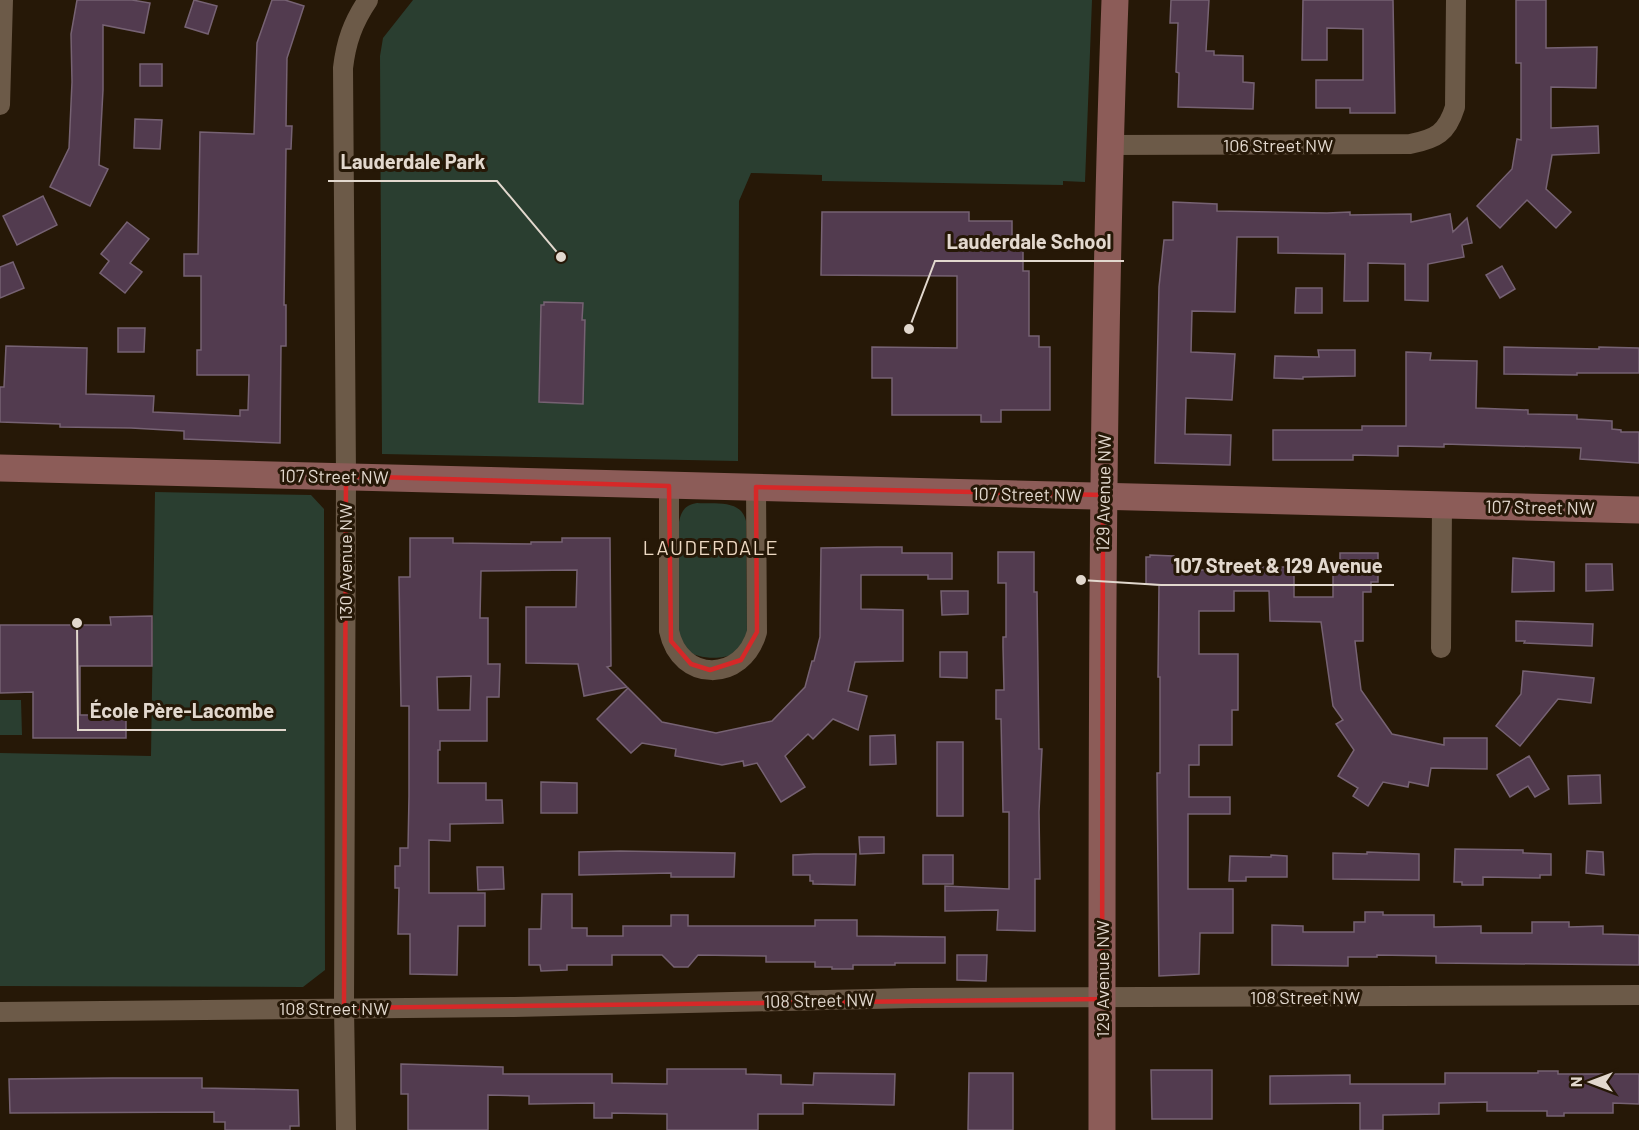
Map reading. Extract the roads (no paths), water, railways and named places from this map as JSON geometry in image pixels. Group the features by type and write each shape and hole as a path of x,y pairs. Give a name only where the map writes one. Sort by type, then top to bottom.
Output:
{"street":[{"path":"0,105 3,0"},
{"name":"130 Avenue NW","path":"346,1130 344,1008 346,476 343,68 345,48 350,32 368,0"},
{"name":"129 Avenue NW","path":"1102,1130 1103,495 1115,0"},
{"name":"106 Street NW","path":"1110,145 1410,144 1425,141 1444,131 1451,120 1455,101 1456,0"},
{"name":"107 Street NW","path":"0,468 1639,510"},
{"path":"669,486 669,630 671,641 676,650 691,664 710,670 721,670 741,660 754,643 757,632 756,487"},
{"path":"1441,648 1442,504"},
{"name":"108 Street NW","path":"0,1012 525,1007 913,998 1639,995"}],"place":[{"name":"Lauderdale Park","path":"561,257"},
{"name":"Lauderdale School","path":"909,329"},
{"name":"107 Street & 129 Avenue","path":"1081,580"},
{"name":"École Père-Lacombe","path":"77,623"}],"district":[{"name":"LAUDERDALE","path":"711,547"}]}
